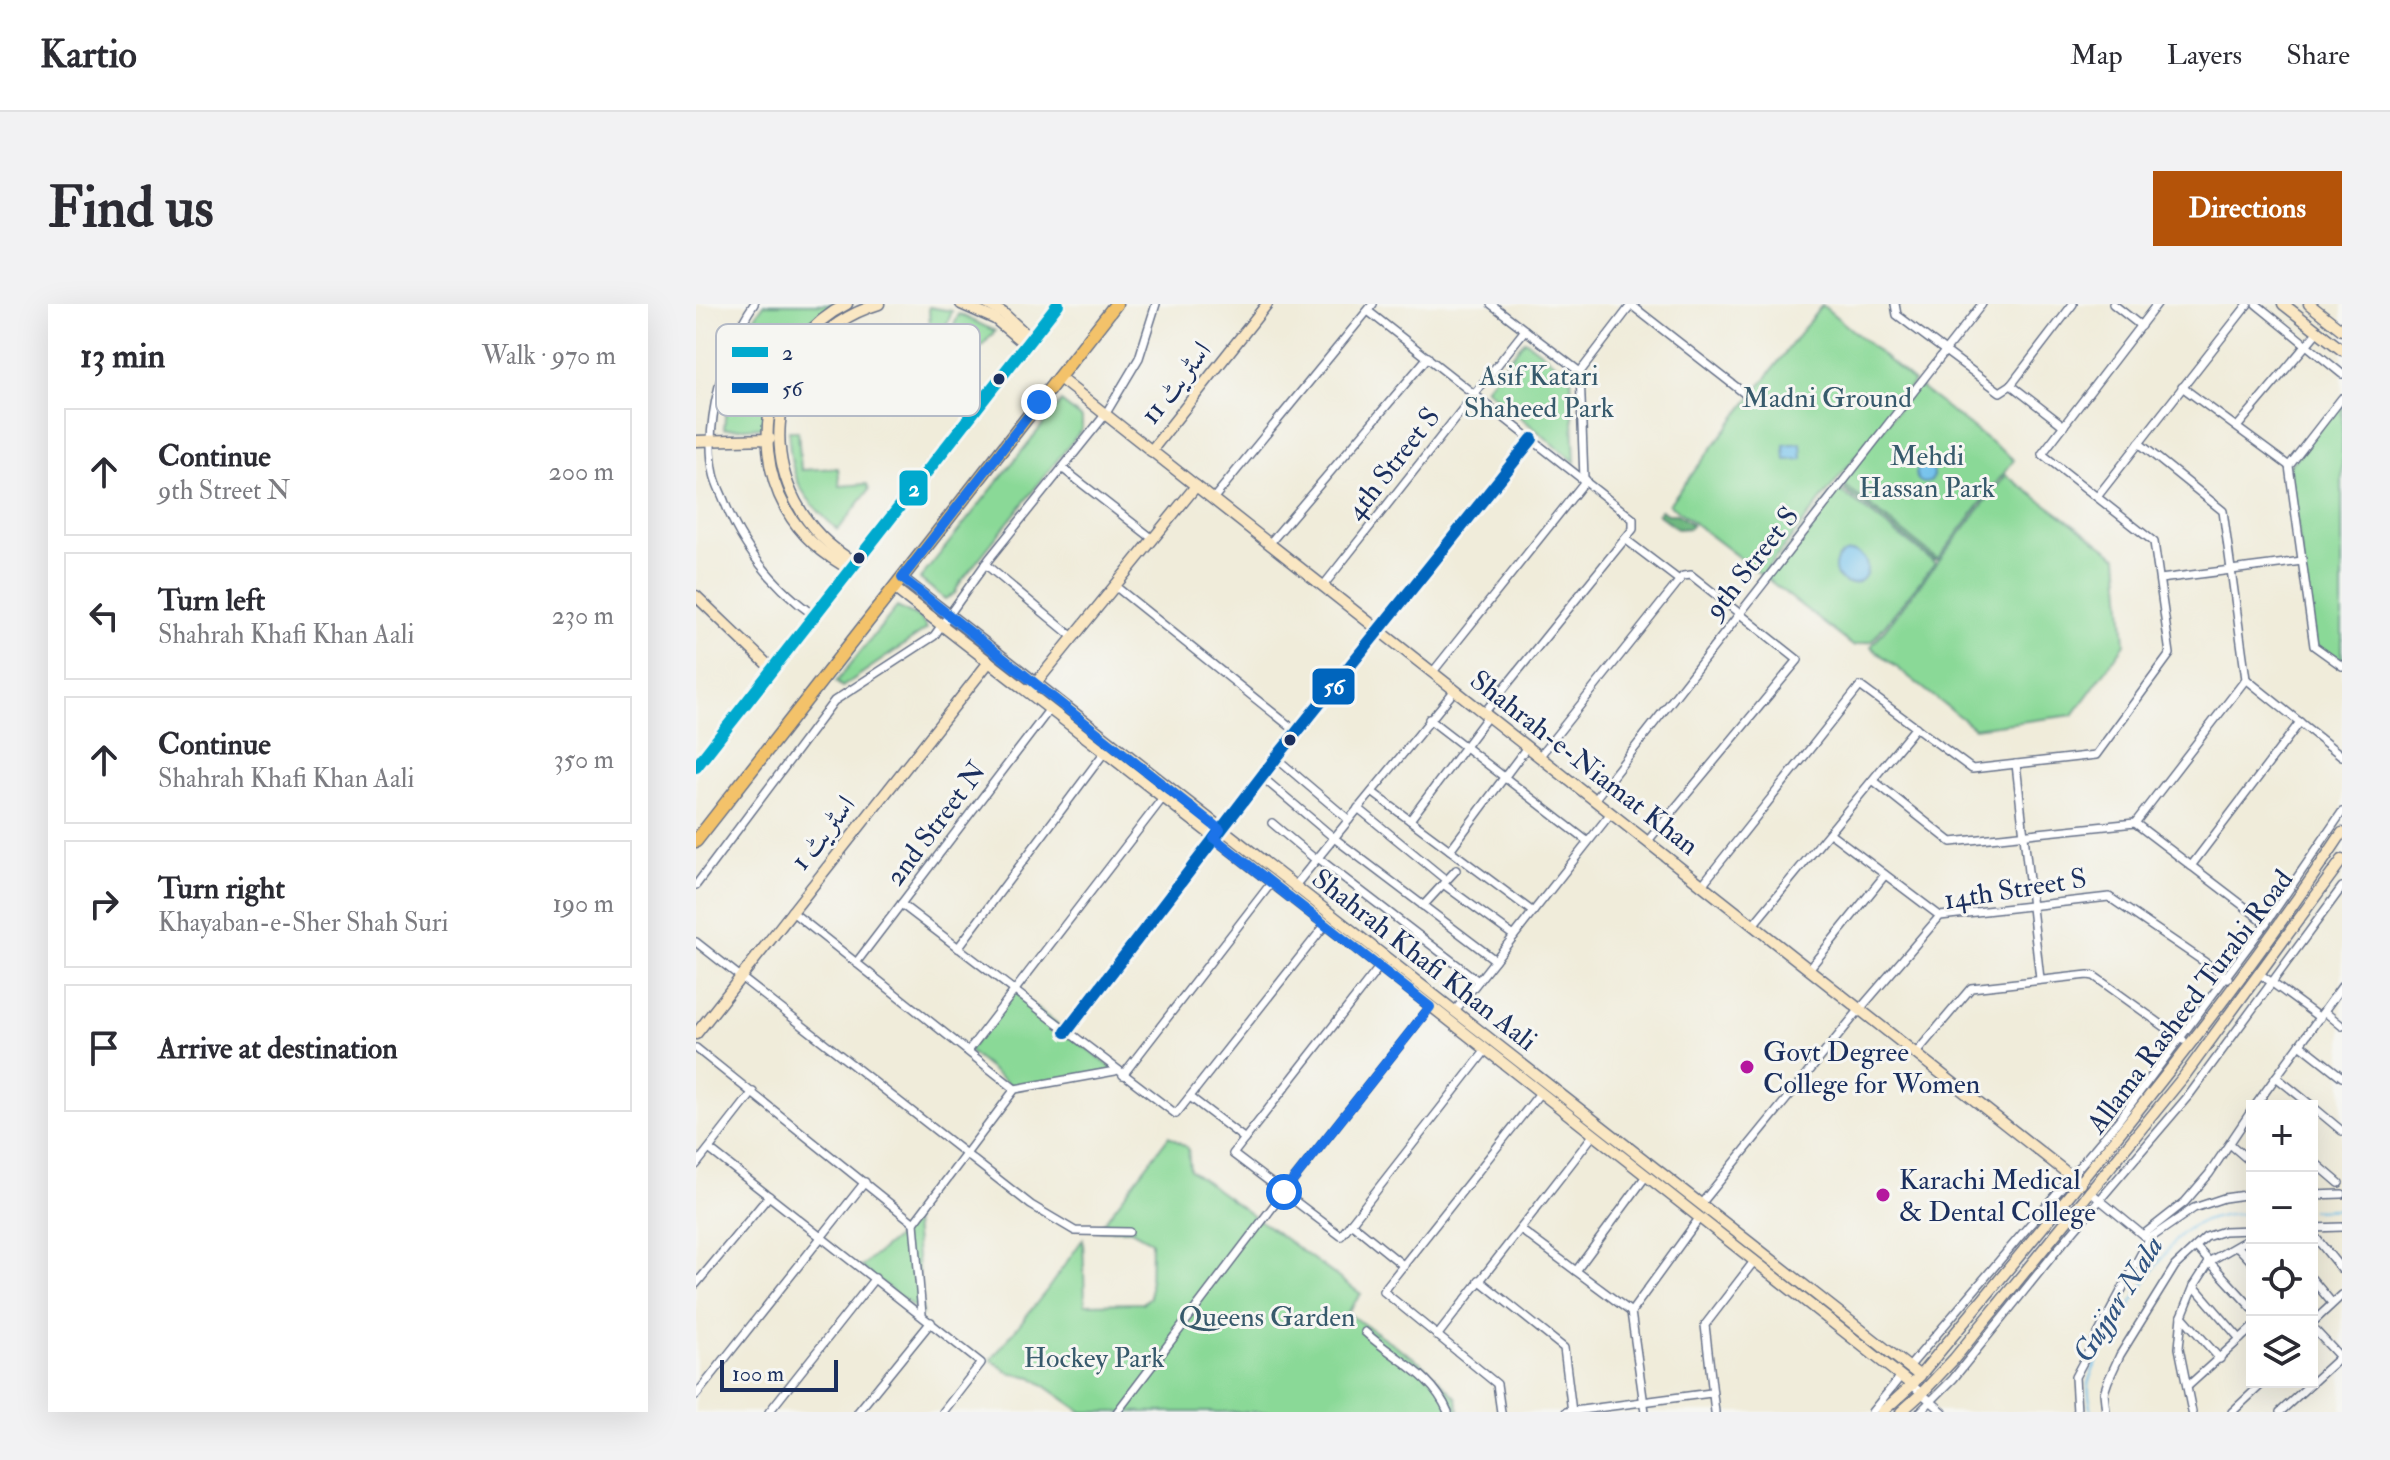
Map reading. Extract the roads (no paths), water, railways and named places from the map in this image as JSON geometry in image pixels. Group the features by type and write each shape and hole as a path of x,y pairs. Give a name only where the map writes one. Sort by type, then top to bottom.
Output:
{"main road":[{"path":"818,324 847,304"},
{"path":"838,324 879,304"},
{"path":"961,304 995,319 1029,342"},
{"path":"987,304 1003,313 1029,342"},
{"path":"980,405 1058,304"},
{"path":"696,841 1116,304"},
{"name":"اسٹریٹ 11","path":"1151,451 1267,304"},
{"path":"2283,304 2342,350"},
{"path":"2309,304 2342,330"},
{"name":"Shahrah-e-Niamat Khan","path":"1058,377 2077,1180"},
{"path":"770,416 767,439 773,475 786,509 800,530 817,547 854,567"},
{"path":"781,416 779,439 787,484 796,505 825,542 854,567"},
{"path":"696,767 971,416"},
{"path":"696,441 779,439"},
{"path":"1028,693 1196,486"},
{"name":"Shahrah Khafi Khan Aali","path":"898,583 948,613 1272,882 1430,1007 1448,1012 1486,1050 1649,1173 1912,1385"},
{"name":"Shahrah Khafi Khan Aali","path":"898,583 940,624 1162,799 1294,887 1594,1134 1649,1173 1701,1204 1920,1376"},
{"path":"696,596 773,670"},
{"path":"1217,834 1378,630"},
{"name":"اسٹریٹ 1","path":"696,1034 989,662"},
{"name":"Allama Rasheed Turabi Road","path":"1882,1412 1920,1376 2077,1180 2191,1046 2342,833"},
{"name":"Allama Rasheed Turabi Road","path":"1901,1412 1925,1398 2185,1075 2342,860"}],"street":[{"path":"742,324 754,304"},
{"path":"696,885 834,701 927,643 985,564 1105,415 1139,358 1156,304"},
{"path":"1491,304 1580,372"},
{"path":"1432,673 1585,480 1580,372 1631,304 1749,397"},
{"name":"9th Street S","path":"1594,800 1982,304"},
{"path":"1894,307 1897,315 2000,392 2011,385 2073,304"},
{"path":"2113,304 2141,326"},
{"path":"1702,885 1860,686 1972,769 2096,755 2170,654 2154,542 2042,454 2157,304"},
{"path":"2097,497 2248,304"},
{"path":"2256,304 2342,374"},
{"path":"1213,499 1371,307 1428,357 1632,516 1633,529 1486,715 1466,747 1410,820"},
{"name":"4th Street S","path":"1323,586 1525,330"},
{"path":"2237,427 2318,331"},
{"path":"1269,544 1428,357"},
{"path":"2011,385 2064,426"},
{"path":"2182,387 2289,466 2314,646 2342,666"},
{"path":"2289,466 2342,398"},
{"path":"716,405 712,440 714,474 731,518 750,555 779,588 816,617"},
{"path":"1378,630 1532,439"},
{"path":"2139,443 2223,511 2246,679 2342,756"},
{"path":"1062,468 1153,539"},
{"path":"1625,539 1740,612 1798,660 1647,842"},
{"path":"2160,579 2302,561"},
{"path":"985,564 1074,638"},
{"path":"1539,757 1683,577"},
{"path":"1115,586 1297,732"},
{"path":"2135,823 2246,679"},
{"path":"1294,887 1455,690"},
{"name":"2nd Street N","path":"856,963 1049,710"},
{"path":"1429,719 1587,841"},
{"path":"2191,866 2300,722"},
{"path":"1753,925 1916,727"},
{"path":"1450,850 1527,747"},
{"path":"958,948 1104,753"},
{"path":"1276,758 1349,820"},
{"path":"2016,764 2040,979"},
{"path":"1262,777 1334,838 1495,960"},
{"path":"1874,781 1951,842 2135,823 2266,923"},
{"path":"1372,792 1533,912"},
{"path":"968,1051 1162,799"},
{"path":"1358,808 1514,936"},
{"path":"1909,1367 2077,1180 2266,923 2342,812"},
{"path":"1448,1012 1478,981 1611,813"},
{"path":"1272,823 1478,981"},
{"path":"1830,833 1940,916"},
{"path":"1066,1032 1217,834"},
{"path":"1423,906 1456,870"},
{"path":"1809,969 1885,875"},
{"path":"922,1314 914,1223 1015,1089 1119,1073 1272,882"},
{"path":"1920,1412 1925,1398 1953,1379 2057,1250 2190,1094 2342,887"},
{"name":"14th Street S","path":"1701,1204 1940,916 2109,897 2236,984"},
{"path":"901,904 1176,1114 1326,924"},
{"path":"791,911 1015,1089"},
{"path":"696,942 1031,1205 1075,1231 1129,1232"},
{"path":"1380,966 1233,1154 1341,1236 1486,1050"},
{"path":"2260,974 2342,1026"},
{"path":"1916,1053 1971,988 2094,976 2191,1046"},
{"path":"2259,1100 2342,986"},
{"path":"1117,1412 1430,1007"},
{"path":"2300,1044 2342,1077"},
{"path":"696,1048 914,1223"},
{"path":"2276,1077 2305,1100"},
{"path":"696,1165 753,1092"},
{"path":"1501,1412 1497,1384 1383,1291 1545,1092"},
{"path":"1190,1097 1245,1139"},
{"path":"2318,1111 2342,1131"},
{"path":"2077,1412 2075,1377 2146,1237 2185,1202 2246,1119"},
{"path":"1437,1336 1594,1134"},
{"path":"2230,1144 2246,1158"},
{"path":"709,1149 981,1363 943,1412"},
{"path":"2318,1165 2340,1182 2329,1194"},
{"path":"1576,1271 1649,1173"},
{"path":"2077,1180 2146,1237"},
{"path":"696,1395 865,1182"},
{"path":"2318,1195 2342,1194"},
{"path":"2168,1218 2209,1203 2246,1195"},
{"path":"696,1284 769,1196"},
{"path":"1645,1412 1631,1312 1700,1217"},
{"path":"1351,1223 1404,1266"},
{"path":"2318,1230 2342,1227"},
{"path":"1521,1230 1631,1312"},
{"path":"2106,1412 2104,1393 2120,1355 2175,1266 2206,1237 2224,1231 2246,1230"},
{"path":"2318,1239 2342,1270"},
{"path":"2192,1412 2179,1348 2182,1316 2194,1286 2210,1261 2246,1241"},
{"path":"2196,1247 2246,1301"},
{"path":"2238,1247 2246,1256"},
{"path":"1715,1412 1705,1325 1755,1260"},
{"path":"769,1412 875,1278"},
{"path":"1479,1280 1564,1348 1572,1412"},
{"path":"2194,1286 2240,1339"},
{"path":"2318,1286 2332,1303"},
{"path":"2318,1323 2342,1295"},
{"path":"2182,1316 2220,1359"},
{"path":"858,1412 931,1322"},
{"path":"1365,1332 1437,1389 1448,1412"},
{"path":"2187,1387 2246,1334"},
{"path":"2280,1412 2341,1358 2318,1335"},
{"path":"1872,1412 1901,1376"},
{"path":"1912,1385 1943,1412"},
{"path":"2232,1412 2258,1388"},
{"path":"1566,1412 1711,1393"}],"water":[{"path":"1801,443 1802,459 1785,460 1784,445"},
{"path":"1925,465 1934,474 1925,483 1916,474"},
{"path":"1851,552 1862,557 1867,568 1862,579 1851,584 1840,579 1835,568 1840,557"}],"waterway":[{"name":"Gujjar Nala","path":"2318,1210 2342,1209"},
{"name":"Gujjar Nala","path":"2092,1412 2088,1385 2094,1368 2163,1256 2186,1230 2201,1222 2246,1213"}],"place":[{"name":"Govt Degree College for Women","path":"1747,1067"},
{"name":"Karachi Medical & Dental College","path":"1883,1195"}],"park label":[{"name":"Asif Katari Shaheed Park","path":"1539,391"},
{"name":"Madni Ground","path":"1827,397"},
{"name":"Mehdi Hassan Park","path":"1927,471"},
{"name":"Queens Garden","path":"1267,1316"},
{"name":"Hockey Park","path":"1094,1357"}]}
